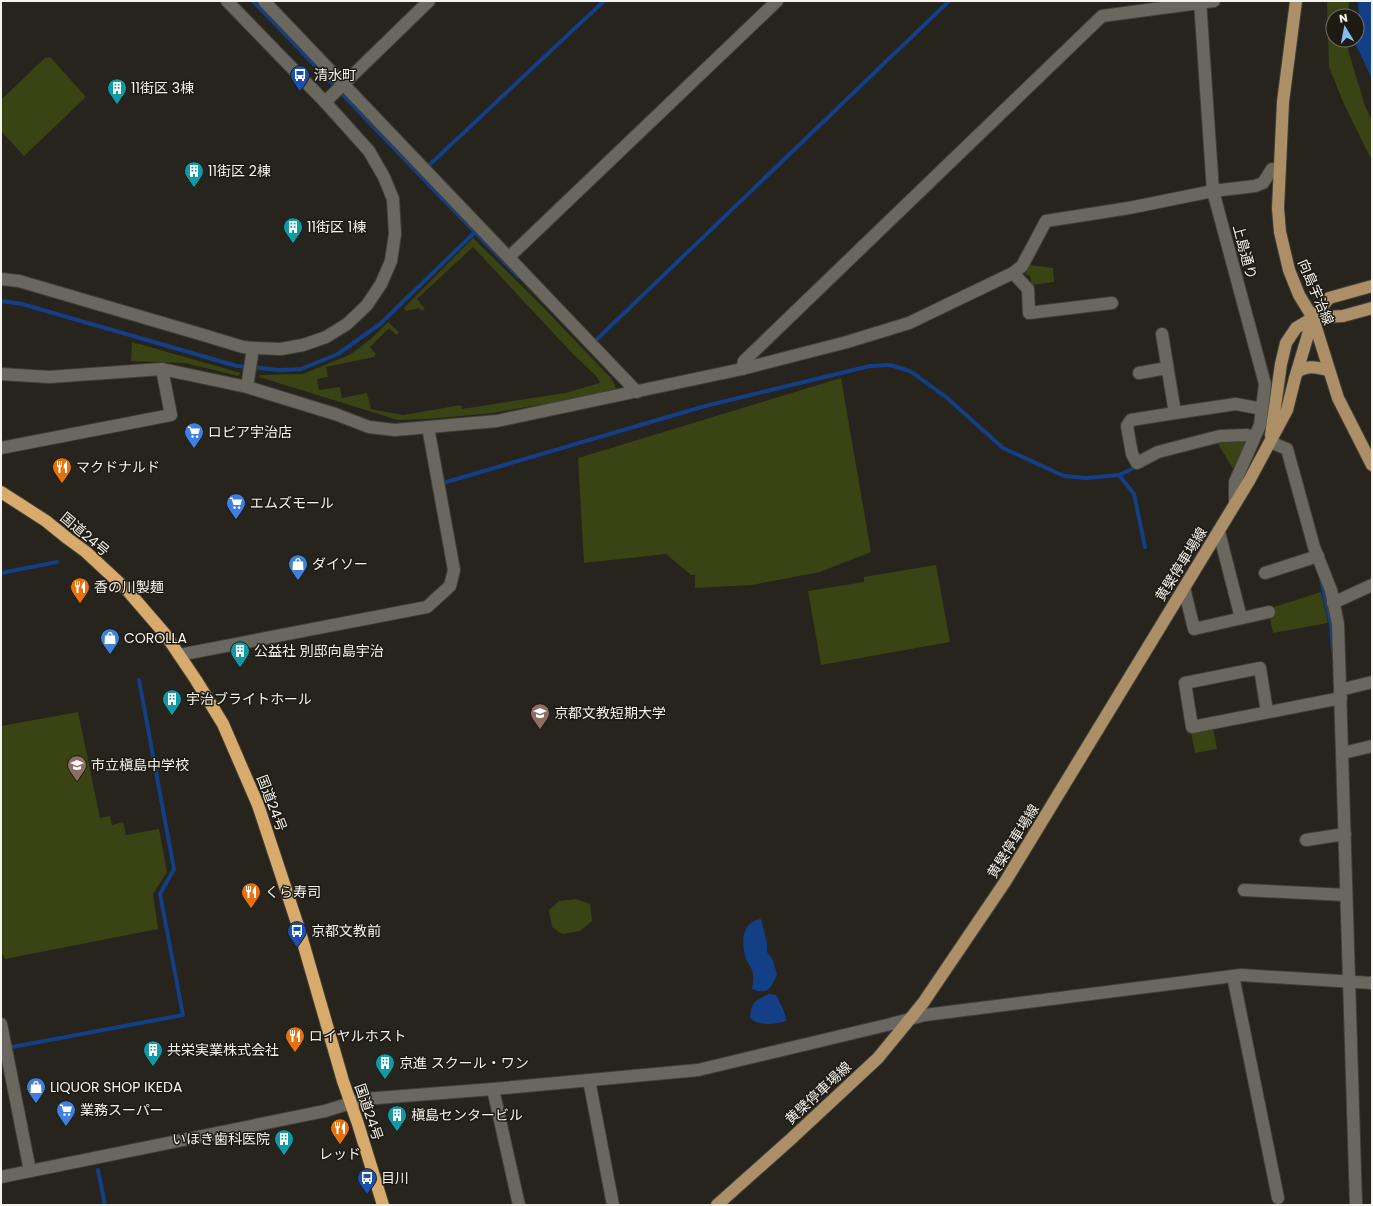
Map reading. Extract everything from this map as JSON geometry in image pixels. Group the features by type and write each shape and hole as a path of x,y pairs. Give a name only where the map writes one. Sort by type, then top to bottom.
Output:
{"highway":[{"name":"国道24号","path":"1,492 46,521 86,552 127,590 165,634 196,680 222,724 258,805 300,932 350,1103 383,1205"}],"main road":[{"name":"向島宇治線","path":"1296,1 1283,102 1278,208 1280,232 1289,270 1300,295 1313,318 1338,398 1372,466"},
{"name":"黄檗停車場線","path":"1270,442 1281,364 1286,343 1296,328 1313,318 1329,298 1372,286"},
{"path":"1313,318 1334,318 1372,308"},
{"name":"黄檗停車場線","path":"716,1205 791,1139 872,1063 923,1003 1005,882 1249,481 1287,410 1313,318"},
{"path":"1297,372 1303,368 1311,366 1328,370"}],"street":[{"path":"1,278 19,281 243,347 253,348 281,349 303,345 326,337 347,324 367,305 381,284 391,261 395,234 393,199 384,177 369,151 325,102 227,1"},
{"path":"325,102 429,1"},
{"path":"509,257 777,1"},
{"path":"742,369 744,361 750,355 1102,16 1214,1"},
{"path":"264,2 340,86 425,169 637,392"},
{"name":"上島通り","path":"1200,2 1213,191 1265,384 1260,425 1234,482 1235,504"},
{"path":"1,374 49,377 162,369 248,382 369,427 396,430 497,421 742,369 847,342 909,323 1013,273 1022,266 1046,221 1129,208 1213,191 1255,186 1263,182 1272,169 1280,169"},
{"path":"1013,273 1028,289 1029,313 1112,303"},
{"path":"1162,334 1175,413"},
{"path":"248,382 253,348"},
{"path":"1139,373 1167,368"},
{"path":"1,448 172,415 162,369"},
{"path":"1254,438 1247,435 1220,436 1158,452 1137,463 1132,454 1127,426 1131,420 1236,404 1262,409"},
{"path":"179,655 427,607 450,586 454,570 428,427"},
{"path":"1270,442 1287,449 1317,556 1331,590 1338,624 1356,1205"},
{"path":"1219,532 1241,618"},
{"path":"1265,574 1317,556"},
{"path":"1334,603 1372,585"},
{"path":"1184,588 1194,629 1269,612"},
{"path":"1267,712 1260,668 1185,683 1192,727 1267,712 1326,700 1372,682"},
{"path":"1343,753 1372,746"},
{"path":"1306,840 1344,834"},
{"path":"1244,890 1346,894"},
{"path":"1,1177 325,1111 364,1099 698,1070 910,1019 925,1014 1241,975 1372,983"},
{"path":"1233,976 1278,1198"},
{"path":"1,1024 30,1171"},
{"path":"589,1080 612,1205"},
{"path":"493,1089 519,1205"}],"green space":[{"path":"1327,1 1349,1 1349,8 1327,8"},
{"path":"1328,48 1348,48 1365,106 1372,121 1372,161 1344,104 1329,67"},
{"path":"50,57 86,97 24,156 1,131 1,100 45,58"},
{"path":"473,238 542,306 612,379 617,391 493,413 398,420 259,377 260,375 303,374 351,354 372,338 388,322 399,332 396,335 389,328 370,347 376,354 374,357 326,367 328,377 317,379 319,390 340,387 342,398 367,393 371,409 403,415 461,405 462,409 565,393 600,383 597,377 572,353 473,247 417,299 425,309 421,311 419,308 406,311 404,308"},
{"path":"1030,265 1053,268 1054,282 1032,285 1030,276 1025,274"},
{"path":"132,342 241,373 238,376 185,363 131,361"},
{"path":"841,378 871,552 820,572 752,585 695,588 695,575 691,575 666,554 584,563 578,458"},
{"path":"1215,439 1249,440 1235,472"},
{"path":"936,565 950,642 821,665 808,591 864,582 864,577"},
{"path":"1321,592 1328,623 1273,633 1268,609"},
{"path":"78,712 100,818 110,816 112,825 123,822 126,835 159,829 167,872 153,894 158,929 5,959 1,951 1,726"},
{"path":"1213,728 1217,749 1195,753 1191,732"},
{"path":"576,899 590,904 592,921 580,931 562,934 552,927 549,910 559,901"}],"water":[{"path":"1358,1 1372,1 1372,79 1357,48 1365,48 1365,8 1358,8"},
{"path":"761,919 767,943 767,952 773,960 777,974 773,983 766,991 757,991 752,989 753,972 747,962 743,946 746,929 754,921"},
{"path":"769,994 776,995 787,1021 773,1024 763,1024 750,1018 751,1008 755,1002"}],"waterway":[{"path":"1,301 22,304 237,366 280,370 301,369 338,354 380,324 475,232 253,1"},
{"path":"425,169 604,1"},
{"path":"593,343 949,1"},
{"path":"475,232 519,277"},
{"path":"443,483 705,406 870,366 890,365 910,371 946,397 1003,448 1064,476 1087,478 1119,475 1134,494 1145,547"},
{"path":"1119,475 1132,469"},
{"path":"1,573 57,562"},
{"path":"1321,579 1331,625 1333,651"},
{"path":"7,1048 183,1015 160,894 174,869 139,680"},
{"path":"98,1170 105,1205"}],"place":[{"name":"清水町","path":"300,92"},
{"name":"11街区 3棟","path":"117,105"},
{"name":"11街区 2棟","path":"194,188"},
{"name":"11街区 1棟","path":"293,244"},
{"name":"ロピア宇治店","path":"194,449"},
{"name":"マクドナルド","path":"62,484"},
{"name":"エムズモール","path":"236,520"},
{"name":"ダイソー","path":"298,581"},
{"name":"香の川製麺","path":"80,604"},
{"name":"COROLLA","path":"110,655"},
{"name":"公益社 別邸向島宇治","path":"240,668"},
{"name":"宇治ブライトホール","path":"172,716"},
{"name":"京都文教短期大学","path":"540,730"},
{"name":"市立槇島中学校","path":"77,782"},
{"name":"くら寿司","path":"251,909"},
{"name":"京都文教前","path":"297,948"},
{"name":"ロイヤルホスト","path":"295,1053"},
{"name":"共栄実業株式会社","path":"153,1067"},
{"name":"京進 スクール・ワン","path":"385,1080"},
{"name":"LIQUOR SHOP IKEDA","path":"36,1104"},
{"name":"業務スーパー","path":"66,1127"},
{"name":"槇島センタービル","path":"397,1132"},
{"name":"レッド","path":"340,1145"},
{"name":"いほき歯科医院","path":"284,1156"},
{"name":"目川","path":"367,1195"}]}
